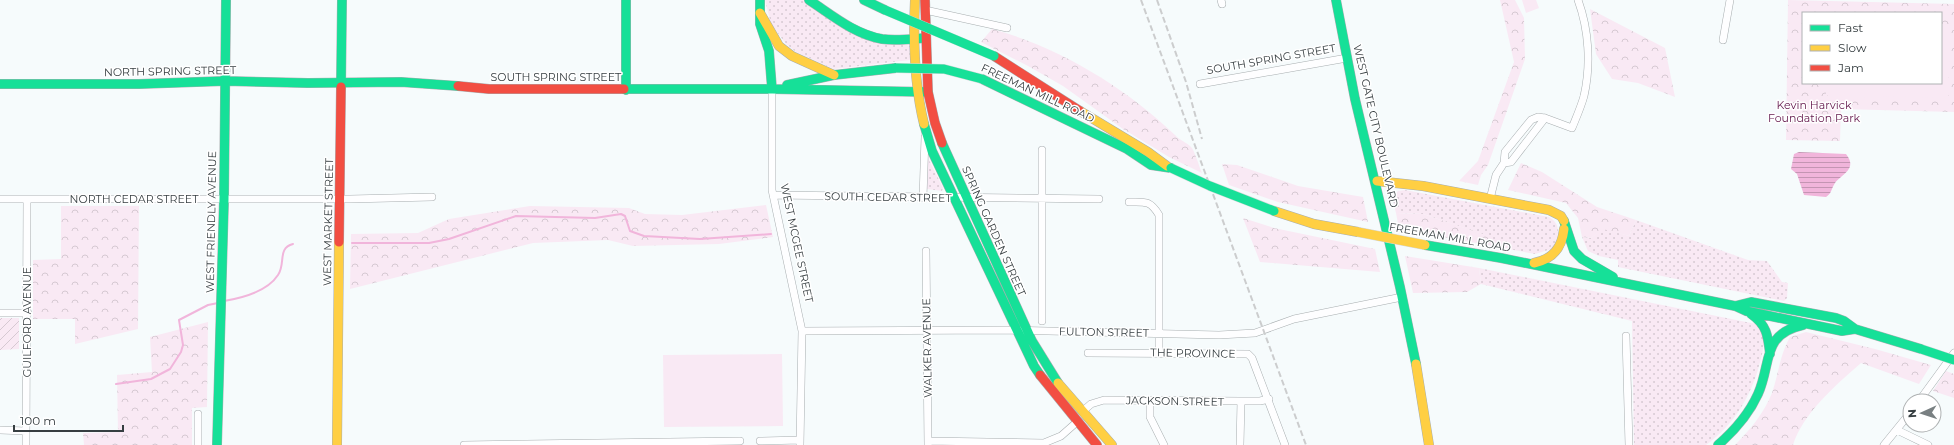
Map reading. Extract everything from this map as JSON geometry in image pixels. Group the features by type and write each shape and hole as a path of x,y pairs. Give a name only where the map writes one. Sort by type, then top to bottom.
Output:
{"main road":[{"name":"WEST FRIENDLY AVENUE","path":"217,445 224,199 226,0"},
{"name":"WEST MARKET STREET","path":"337,445 342,0"},
{"path":"626,0 626,90"},
{"name":"WEST MCGEE STREET","path":"760,0 760,24 770,59 772,89"},
{"path":"809,0 848,27 871,36 891,40 925,38"},
{"name":"FREEMAN MILL ROAD","path":"864,0 994,56 1037,81 1113,132 1159,158 1169,167 1210,186 1274,211 1314,224 1621,282 1735,306 1746,311 1842,331 1854,329"},
{"name":"SPRING GARDEN STREET","path":"915,0 914,38 917,92 926,132 954,198 1034,366 1048,386 1097,445"},
{"name":"SPRING GARDEN STREET","path":"925,0 925,38 928,92 940,138 1027,331 1054,377 1112,445"},
{"name":"WEST GATE CITY BOULEVARD","path":"1336,0 1363,131 1377,181 1402,297 1422,394 1429,445"},
{"path":"760,13 779,46 792,56 834,75"},
{"name":"FREEMAN MILL ROAD","path":"772,89 834,75 896,68 944,69 982,79 1127,150 1151,165 1169,167"},
{"name":"NORTH SPRING STREET","path":"0,84 139,84 225,81 341,83"},
{"name":"SOUTH SPRING STREET","path":"341,83 401,82 489,89 772,89"},
{"path":"772,89 928,92"},
{"path":"1377,181 1424,186 1549,210 1561,216 1566,225 1574,251 1582,259 1621,282"},
{"path":"1526,263 1544,262 1556,254 1562,243 1564,229 1561,216"},
{"name":"FREEMAN MILL ROAD","path":"1735,306 1751,302 1844,321 1854,329 1954,360"},
{"path":"1746,311 1762,321 1768,330 1770,355"},
{"path":"1718,445 1744,417 1760,388 1770,355 1779,336 1789,328 1808,324"}],"street":[{"path":"1490,199 1496,175 1504,163 1505,152 1531,120 1538,117 1545,118 1572,128 1584,97 1588,54 1585,23 1578,0"},
{"path":"1724,40 1730,0"},
{"path":"925,10 1007,28"},
{"name":"SOUTH SPRING STREET","path":"1200,84 1348,58"},
{"name":"WEST MCGEE STREET","path":"772,89 773,195 802,331 800,443"},
{"path":"1504,163 1511,162 1545,118"},
{"path":"923,198 926,132"},
{"path":"1515,139 1525,144"},
{"path":"1042,150 1042,321"},
{"name":"SOUTH CEDAR STREET","path":"773,195 1099,199"},
{"path":"340,199 432,197"},
{"name":"NORTH CEDAR STREET","path":"0,199 340,199"},
{"name":"GUILFORD AVENUE","path":"26,445 28,313 27,199"},
{"path":"1129,202 1146,202 1152,205 1159,215 1159,353"},
{"name":"WALKER AVENUE","path":"926,251 928,443"},
{"name":"FULTON STREET","path":"802,331 1016,330 1219,335 1255,333 1294,319 1402,297"},
{"path":"0,313 28,313"},
{"path":"1626,336 1629,445"},
{"name":"THE PROVINCE","path":"1088,353 1248,354 1252,358 1285,445"},
{"path":"1925,393 1954,353"},
{"name":"JACKSON STREET","path":"1084,411 1091,404 1104,400 1260,401 1268,398"},
{"path":"1150,401 1150,417 1164,445"},
{"path":"1240,445 1241,401"},
{"path":"198,414 198,445"},
{"path":"928,443 1044,444 1060,436 1078,421"},
{"path":"1884,445 1902,423"},
{"path":"0,430 26,431"},
{"path":"1897,430 1928,445"},
{"path":"464,445 645,444 740,441"},
{"path":"760,441 800,443"}],"green space":[{"path":"765,0 805,0 837,24 910,46 910,60 834,69 796,52 786,44 771,24"},
{"path":"1500,0 1515,0 1524,18 1525,59 1488,165 1481,175 1478,185 1459,181 1478,161 1514,62"},
{"path":"1522,0 1536,0 1539,8 1526,13"},
{"name":"Kevin Harvick Foundation Park","path":"1788,0 1954,4 1954,112 1841,109 1840,141 1786,140"},
{"path":"1590,9 1665,48 1675,97 1638,83 1612,79 1596,54"},
{"path":"1942,28 1950,28 1948,98 1870,96 1847,100 1829,97 1826,94 1826,84 1942,84"},
{"path":"992,29 1042,46 1113,85 1156,117 1177,137 1190,146 1195,154 1202,173 1169,157 1123,129 1063,86 981,42"},
{"path":"928,158 943,188 942,191 927,189"},
{"path":"1521,163 1542,172 1597,207 1636,220 1629,236 1603,229 1591,238 1582,237 1578,218 1566,203 1508,190"},
{"path":"1222,164 1237,165 1298,186 1363,197 1368,222 1278,202 1229,185"},
{"path":"1405,190 1549,217 1558,228 1556,240 1552,249 1535,254 1487,245 1488,236 1423,214 1396,213 1392,197 1398,191"},
{"path":"766,205 773,237 719,244 633,246 608,240 533,243 350,289 351,234 418,233 449,219 530,206 629,208 645,214 682,215"},
{"path":"61,206 139,206 138,329 75,344 75,319 33,319 33,260 61,259"},
{"path":"1396,213 1423,214 1489,236 1487,245 1399,229"},
{"path":"1243,218 1274,228 1375,249 1380,272 1260,262"},
{"path":"1636,220 1748,260 1767,261 1782,282 1788,283 1787,298 1784,301 1618,267 1618,260 1599,256 1588,251 1582,237 1591,238 1603,228 1629,236"},
{"path":"1405,256 1479,268 1481,284 1467,292 1413,293"},
{"path":"1479,268 1756,324 1762,333 1764,342 1757,374 1747,397 1733,419 1706,445 1634,445 1632,321 1481,284"},
{"path":"0,318 19,318 19,349 0,350"},
{"path":"208,322 207,407 192,408 192,445 84,445 83,433 118,432 117,375 152,372 150,337"},
{"path":"1806,332 1931,365 1919,384 1861,363 1821,400 1804,422 1793,445 1735,445 1756,421 1769,400 1786,344 1790,337"},
{"path":"782,354 783,426 664,427 663,355"},
{"path":"1946,371 1954,374 1954,398 1933,391"}],"shaded area":[{"path":"1799,152 1846,154 1849,159 1850,167 1848,171 1835,183 1826,197 1804,195 1797,174 1791,169 1794,154"}],"waterway":[{"path":"352,243 429,243 449,239 516,216 595,218 621,214 625,216 630,231 644,236 700,239 771,234"},
{"path":"224,301 246,296 267,286 273,281 280,271 285,249 293,244"},
{"path":"116,384 151,379 170,369 181,352 183,345 179,320 208,305 218,303"}],"railway":[{"path":"1141,0 1306,445"},
{"path":"1157,0 1186,82 1202,139"}],"traffic: fast":[{"path":"217,445 224,199 226,0"},
{"path":"341,87 342,0"},
{"path":"626,0 626,90"},
{"path":"760,0 760,24 769,51 772,89"},
{"path":"809,0 844,23 872,37 893,40 925,38"},
{"path":"864,0 885,10"},
{"path":"1336,0 1355,99 1400,287 1416,364"},
{"path":"885,10 994,56"},
{"path":"787,85 834,75 896,68"},
{"path":"896,68 944,69 982,79"},
{"path":"982,79 1127,149 1151,165 1171,168"},
{"path":"0,84 139,84 225,81 308,83 401,82 458,86"},
{"path":"624,89 772,89 928,92"},
{"path":"924,124 932,151 1034,366 1040,375"},
{"path":"942,143 1032,341 1058,383"},
{"path":"1171,168 1210,186 1274,211"},
{"path":"1564,221 1574,251 1582,259 1613,277"},
{"path":"1425,245 1501,258 1735,306 1746,311 1842,331 1855,329"},
{"path":"1735,306 1751,302 1836,318 1844,321 1855,329 1921,349"},
{"path":"1751,314 1760,322 1766,331 1770,354"},
{"path":"1718,445 1741,422 1758,394 1770,351 1774,343 1780,335 1790,329 1803,325"},
{"path":"1921,349 1954,360"}],"traffic: slow":[{"path":"915,0 914,31 916,78 924,124"},
{"path":"760,13 779,46 792,56 834,75"},
{"path":"1080,111 1148,152 1167,166"},
{"path":"1377,181 1423,186 1549,210 1561,216 1564,221"},
{"path":"1274,211 1314,224 1358,232"},
{"path":"1534,263 1546,259 1555,252 1561,242 1564,229"},
{"path":"1358,232 1425,245"},
{"path":"337,445 339,242"},
{"path":"1416,364 1429,445"},
{"path":"1058,383 1112,445"}],"traffic: jam":[{"path":"925,0 928,92 935,123 942,143"},
{"path":"994,56 1080,111"},
{"path":"458,86 489,89 624,89"},
{"path":"339,242 341,87"},
{"path":"1040,375 1097,445"}]}
